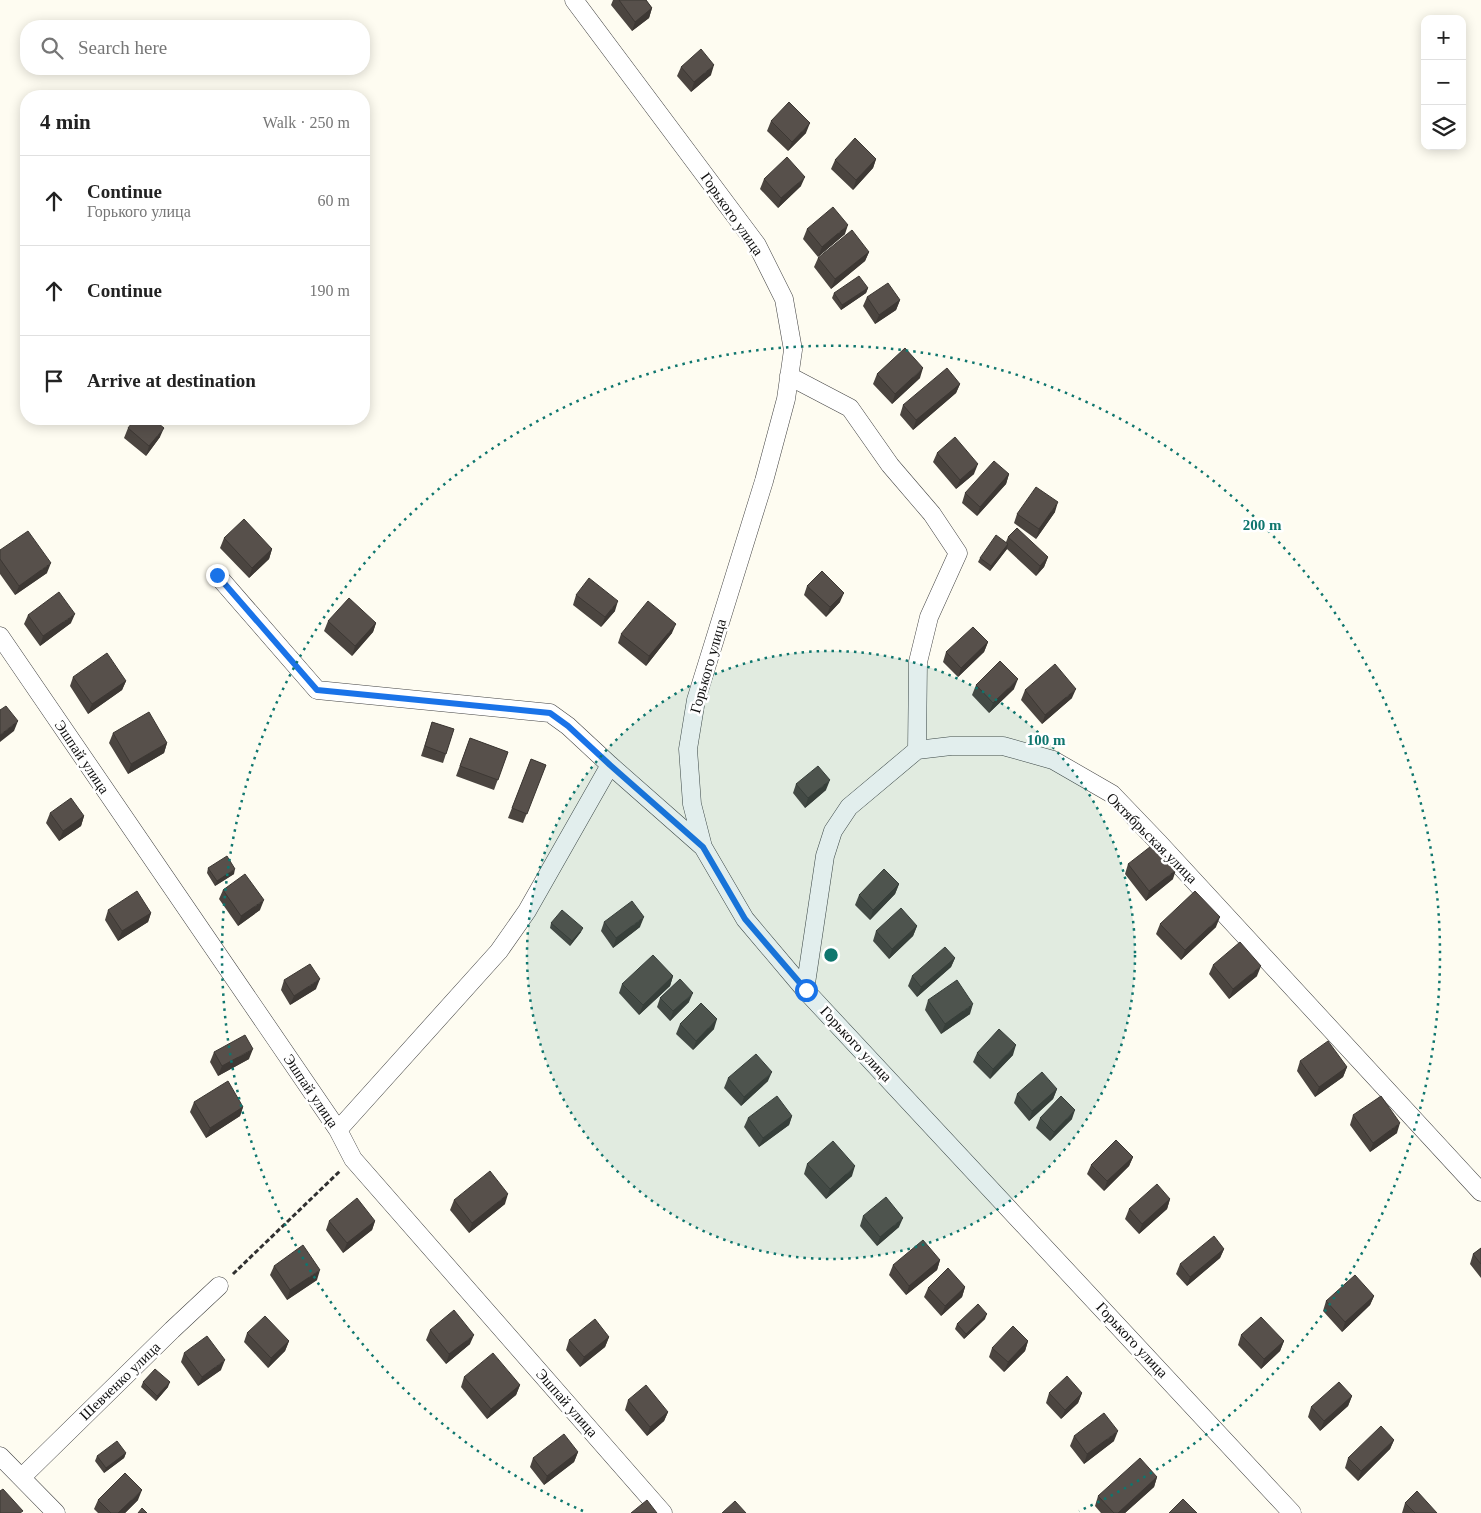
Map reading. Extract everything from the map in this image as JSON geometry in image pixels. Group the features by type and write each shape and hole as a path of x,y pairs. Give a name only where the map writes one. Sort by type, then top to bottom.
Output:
{"street":[{"name":"Горького улица","path":"574,0 757,245 784,299 793,350 786,399 764,480 696,700 688,749 692,804 703,847 745,919 806,990 1292,1513"},
{"path":"789,376 850,408 890,465 932,514 958,553 929,617 918,662 917,750 849,807 833,831 825,856 806,990"},
{"path":"217,575 317,690 550,713 568,726 703,847"},
{"name":"Эшпай улица","path":"0,636 338,1130 353,1158 663,1513"},
{"name":"Октябрьская улица","path":"917,750 951,746 1003,746 1053,760 1112,794 1166,850 1481,1192"},
{"path":"338,1130 499,951 527,911 610,765"},
{"name":"Шевченко улица","path":"22,1477 172,1330 220,1286"},
{"path":"0,1456 56,1513"}],"path":[{"path":"220,1286 353,1158"}],"building":[{"path":"619,0 646,0 652,8 635,22"},
{"path":"701,49 714,65 694,82 681,67"},
{"path":"789,102 810,123 792,142 771,121"},
{"path":"855,138 876,159 856,180 835,160"},
{"path":"787,157 805,177 781,198 764,179"},
{"path":"833,207 848,225 822,247 807,229"},
{"path":"852,230 869,252 835,279 818,258"},
{"path":"859,276 868,288 842,305 834,293"},
{"path":"888,283 900,300 879,315 867,297"},
{"path":"905,348 923,368 895,394 877,374"},
{"path":"947,368 960,384 916,420 903,405"},
{"path":"130,425 160,425 164,428 149,446 128,428"},
{"path":"955,437 978,464 960,480 937,453"},
{"path":"994,461 1009,474 980,507 965,493"},
{"path":"1036,487 1058,502 1039,529 1017,514"},
{"path":"244,519 272,549 252,568 224,538"},
{"path":"1017,528 1048,557 1040,566 1008,537"},
{"path":"28,531 51,563 19,586 0,559 0,550"},
{"path":"996,535 1008,544 991,566 980,558"},
{"path":"822,571 844,593 830,607 807,586"},
{"path":"589,578 618,601 605,617 576,595"},
{"path":"59,592 75,614 43,636 28,615"},
{"path":"349,598 376,623 355,646 328,621"},
{"path":"648,601 676,624 649,656 621,634"},
{"path":"973,627 988,642 961,668 946,652"},
{"path":"107,653 126,681 92,704 73,677"},
{"path":"1000,661 1018,679 993,703 976,685"},
{"path":"1055,664 1076,689 1045,715 1025,690"},
{"path":"6,706 18,721 0,735 0,710"},
{"path":"149,712 167,743 131,764 113,733"},
{"path":"432,722 454,729 446,754 425,746"},
{"path":"470,738 508,752 498,780 460,766"},
{"path":"531,759 546,765 527,814 512,808"},
{"path":"818,766 830,780 808,798 796,784"},
{"path":"71,798 84,816 63,831 50,813"},
{"path":"1155,843 1176,870 1149,891 1128,864"},
{"path":"227,856 235,869 217,881 208,868"},
{"path":"884,869 899,884 873,910 859,895"},
{"path":"245,874 264,900 241,916 223,890"},
{"path":"137,891 151,913 122,931 108,910"},
{"path":"1195,891 1220,917 1185,950 1160,924"},
{"path":"632,901 644,917 616,938 604,922"},
{"path":"901,908 917,926 892,949 876,931"},
{"path":"562,910 583,928 572,941 551,923"},
{"path":"1240,942 1261,966 1233,989 1213,965"},
{"path":"945,947 955,958 921,987 912,976"},
{"path":"653,955 673,976 643,1005 622,984"},
{"path":"310,964 320,979 294,996 284,980"},
{"path":"680,979 693,993 673,1011 660,998"},
{"path":"957,980 973,1004 945,1024 928,1000"},
{"path":"701,1003 717,1019 696,1041 680,1024"},
{"path":"999,1029 1016,1045 993,1069 977,1053"},
{"path":"245,1035 253,1049 222,1066 214,1052"},
{"path":"1328,1041 1347,1067 1319,1087 1300,1061"},
{"path":"756,1054 772,1072 744,1097 728,1078"},
{"path":"1042,1072 1057,1089 1032,1111 1017,1094"},
{"path":"228,1081 243,1107 210,1128 194,1102"},
{"path":"777,1096 792,1116 763,1138 748,1118"},
{"path":"1061,1096 1075,1110 1054,1132 1040,1118"},
{"path":"1381,1096 1400,1123 1373,1143 1353,1115"},
{"path":"1116,1140 1133,1157 1107,1181 1091,1165"},
{"path":"833,1141 855,1166 830,1189 807,1164"},
{"path":"490,1171 508,1194 472,1223 454,1200"},
{"path":"1157,1184 1170,1199 1142,1224 1129,1209"},
{"path":"886,1197 903,1218 880,1237 863,1216"},
{"path":"357,1198 375,1221 347,1243 329,1221"},
{"path":"1214,1236 1224,1249 1190,1277 1180,1264"},
{"path":"923,1240 940,1260 909,1286 893,1265"},
{"path":"303,1245 320,1270 290,1290 274,1266"},
{"path":"1481,1248 1481,1264 1473,1254"},
{"path":"948,1268 965,1287 945,1306 928,1288"},
{"path":"1355,1275 1374,1296 1345,1322 1326,1301"},
{"path":"978,1304 987,1314 966,1334 957,1324"},
{"path":"454,1310 474,1335 449,1354 430,1330"},
{"path":"265,1316 289,1341 271,1358 247,1333"},
{"path":"1261,1317 1284,1341 1264,1359 1241,1335"},
{"path":"595,1319 609,1337 584,1357 569,1340"},
{"path":"1013,1326 1028,1341 1008,1362 992,1348"},
{"path":"207,1336 225,1360 202,1377 184,1353"},
{"path":"493,1353 520,1385 491,1409 464,1377"},
{"path":"155,1369 170,1382 157,1396 143,1382"},
{"path":"1067,1376 1082,1393 1065,1410 1049,1393"},
{"path":"1339,1382 1352,1396 1324,1421 1311,1407"},
{"path":"646,1385 668,1412 650,1427 628,1400"},
{"path":"1104,1413 1118,1431 1087,1454 1074,1436"},
{"path":"1381,1426 1394,1440 1361,1471 1348,1458"},
{"path":"564,1434 578,1452 547,1476 533,1458"},
{"path":"117,1441 126,1453 106,1468 97,1456"},
{"path":"1140,1458 1157,1477 1118,1513 1114,1513 1098,1496"},
{"path":"125,1473 142,1490 118,1513 111,1513 98,1500"},
{"path":"3,1489 23,1511 20,1513 0,1513 0,1491"},
{"path":"1417,1491 1437,1513 1415,1513 1405,1503"},
{"path":"1183,1499 1197,1513 1169,1513"},
{"path":"647,1500 657,1513 631,1513"},
{"path":"735,1501 746,1513 722,1513"},
{"path":"142,1508 147,1513 138,1513"}],"route":[{"path":"217,575 317,690 550,713 568,726 703,847 745,919 806,990"}]}
